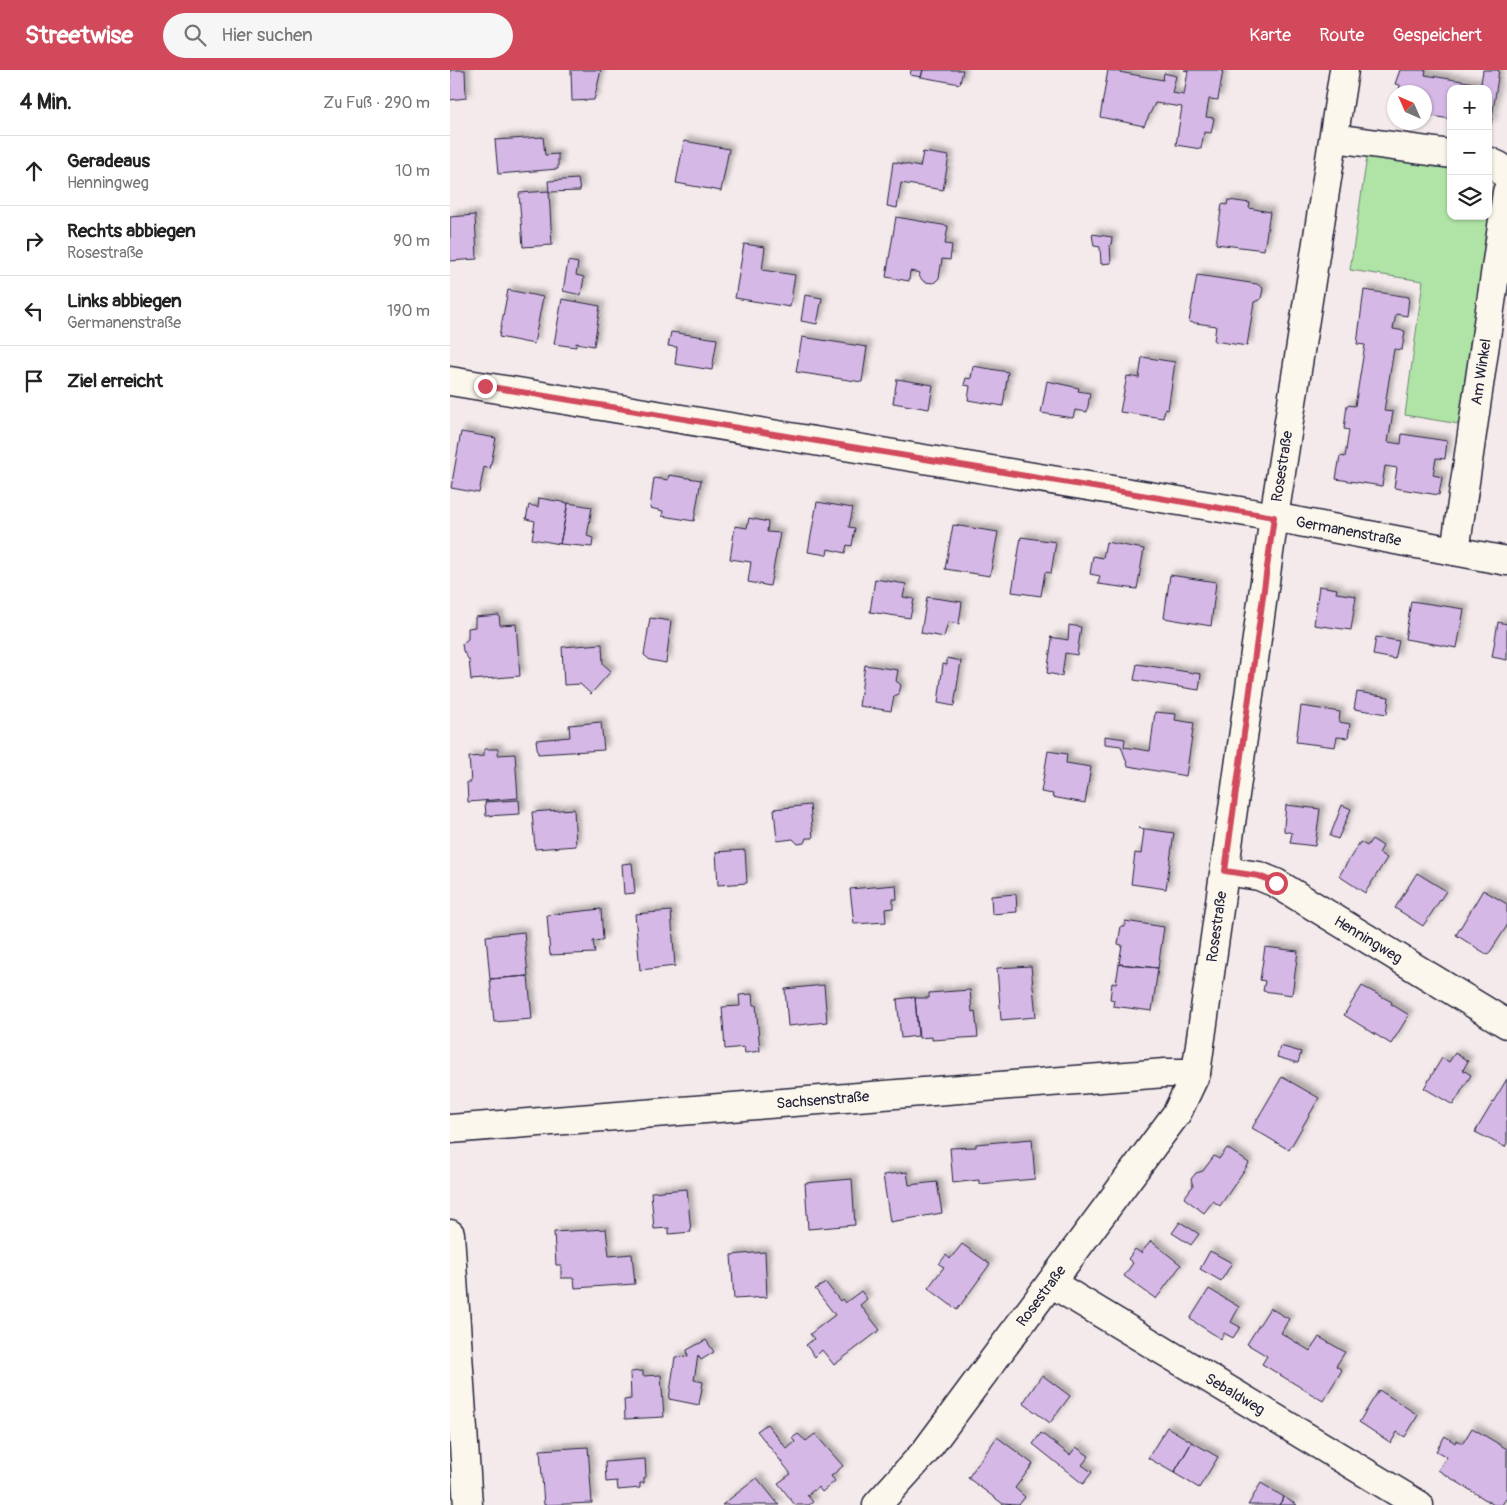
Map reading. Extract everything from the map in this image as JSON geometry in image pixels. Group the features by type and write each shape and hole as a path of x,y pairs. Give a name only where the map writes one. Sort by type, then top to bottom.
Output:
{"street":[{"name":"Rosestraße","path":"877,1505 925,1452 1051,1283 1176,1113 1196,1073 1274,517 1344,70"},
{"path":"1334,138 1447,153"},
{"path":"1492,163 1499,166 1507,177"},
{"name":"Am Winkel","path":"1455,551 1507,192"},
{"name":"Germanenstraße","path":"450,381 1274,517 1507,561"},
{"name":"Henningweg","path":"1225,871 1259,876 1276,883 1507,1024"},
{"name":"Sachsenstraße","path":"450,1129 1166,1073 1196,1073"},
{"path":"450,1234 468,1505"},
{"name":"Sebaldweg","path":"1051,1283 1419,1505"}],"green space":[{"path":"1367,157 1447,167 1447,220 1488,220 1483,289 1465,425 1405,415 1423,281 1350,270"}],"building":[{"path":"450,70 465,70 466,98 450,100"},
{"path":"571,70 601,70 594,100 572,101"},
{"path":"911,70 923,70 921,77 910,75"},
{"path":"923,70 963,70 960,84 921,77"},
{"path":"1108,70 1163,80 1164,73 1176,76 1172,93 1184,95 1188,71 1184,70 1223,70 1218,100 1209,99 1206,117 1214,118 1211,133 1204,132 1201,149 1176,145 1182,107 1155,103 1144,126 1100,117"},
{"path":"1400,70 1426,70 1425,75 1481,84 1483,70 1499,70 1492,118 1492,85 1447,85 1447,118 1432,116 1432,85 1395,84"},
{"path":"543,137 545,155 558,154 558,169 498,174 495,140"},
{"path":"684,141 729,149 721,191 676,183"},
{"path":"923,152 949,156 943,190 901,183 897,208 887,206 893,162 920,167"},
{"path":"578,179 580,191 549,192 548,181"},
{"path":"549,191 552,245 523,247 519,193"},
{"path":"1228,200 1250,203 1249,208 1270,212 1264,250 1216,244 1222,204 1227,205"},
{"path":"475,215 477,259 450,261 450,217"},
{"path":"896,217 948,226 945,244 952,245 950,260 942,259 939,278 934,283 924,282 919,276 920,273 910,271 909,281 886,277"},
{"path":"1092,234 1112,237 1110,245 1111,263 1101,264 1100,247 1094,246"},
{"path":"744,244 765,247 762,270 795,275 790,307 735,298"},
{"path":"568,261 578,263 576,275 584,277 581,295 563,291"},
{"path":"1197,275 1257,284 1263,288 1261,299 1254,302 1247,346 1214,341 1216,326 1189,322"},
{"path":"508,290 543,297 534,344 499,337"},
{"path":"1364,290 1409,297 1407,316 1396,314 1393,329 1405,331 1402,350 1394,349 1384,411 1393,412 1388,442 1401,444 1402,434 1447,441 1445,459 1436,458 1433,475 1442,477 1439,495 1394,488 1397,468 1385,466 1382,486 1336,479 1340,456 1345,457 1349,430 1344,429 1347,405 1355,406 1365,345 1357,344"},
{"path":"805,295 822,298 817,324 801,321"},
{"path":"562,299 600,306 594,346 576,343 576,347 554,344"},
{"path":"671,332 717,339 712,370 675,364 677,347 668,346"},
{"path":"802,337 867,347 862,382 796,372"},
{"path":"1142,357 1175,362 1168,410 1165,409 1163,418 1120,412 1127,376 1139,378"},
{"path":"973,366 1008,372 1003,406 968,400 970,386 964,385 966,378 971,379"},
{"path":"897,379 933,385 929,409 893,403"},
{"path":"1047,381 1079,388 1078,391 1090,393 1087,412 1075,410 1073,418 1041,413"},
{"path":"461,432 496,438 490,469 484,467 479,493 451,488"},
{"path":"669,475 701,480 694,521 662,516 663,511 650,508 654,478 668,480"},
{"path":"539,498 568,503 560,544 532,539 535,521 526,519 529,505 538,507"},
{"path":"817,502 853,508 849,527 855,528 852,546 847,545 845,553 828,549 827,555 808,552"},
{"path":"568,503 592,507 587,536 593,538 592,547 560,544"},
{"path":"749,518 768,522 767,532 780,533 770,586 748,582 751,562 730,559 735,526 747,528"},
{"path":"953,525 998,532 990,576 945,569"},
{"path":"1021,537 1056,542 1051,573 1045,572 1041,596 1012,592"},
{"path":"1106,542 1144,549 1137,589 1098,584 1100,576 1090,574 1093,556 1103,558"},
{"path":"1170,575 1216,582 1211,626 1164,618"},
{"path":"875,579 906,584 903,597 914,599 910,618 870,612"},
{"path":"1319,586 1337,589 1336,593 1356,596 1351,630 1314,625"},
{"path":"927,597 962,602 959,624 948,622 944,637 921,633"},
{"path":"1411,601 1464,609 1457,648 1405,639"},
{"path":"499,615 500,625 516,624 520,676 471,680 469,660 463,651 462,644 468,639 468,628 475,627 475,617"},
{"path":"650,618 671,621 666,663 650,660 644,655"},
{"path":"1498,622 1507,624 1507,660 1492,657"},
{"path":"1069,625 1081,627 1077,655 1065,653 1062,676 1047,673 1052,639 1050,637 1068,640"},
{"path":"1376,637 1399,641 1395,659 1373,655"},
{"path":"602,644 603,664 611,671 591,694 580,684 564,685 562,647"},
{"path":"947,658 961,661 954,706 938,703 943,664 947,665"},
{"path":"1137,664 1201,674 1199,690 1134,680"},
{"path":"865,665 898,670 896,681 901,685 899,694 894,696 891,711 859,706"},
{"path":"1357,692 1389,697 1387,714 1354,709"},
{"path":"1301,706 1340,712 1339,722 1350,724 1348,738 1337,737 1335,747 1296,742"},
{"path":"1155,712 1176,714 1175,720 1194,723 1186,776 1128,766 1121,746 1105,744 1105,736 1125,739 1124,747 1150,751"},
{"path":"601,722 604,750 538,754 536,740 570,737 569,725"},
{"path":"484,749 498,749 498,755 515,754 518,798 468,802 467,782 471,782 469,757 484,756"},
{"path":"1048,751 1067,754 1066,763 1091,767 1085,803 1052,797 1053,794 1041,792"},
{"path":"519,800 520,814 486,816 485,802"},
{"path":"810,805 813,838 806,838 804,843 798,844 793,839 777,841 774,809"},
{"path":"1286,805 1320,809 1315,846 1290,843 1292,833 1284,831"},
{"path":"1342,805 1351,809 1338,839 1330,836"},
{"path":"574,809 576,846 535,849 532,812"},
{"path":"1139,828 1174,833 1166,889 1131,884 1135,853 1141,854 1144,830"},
{"path":"1372,839 1383,846 1379,853 1387,858 1365,893 1339,876 1360,842 1367,846"},
{"path":"745,850 747,883 718,885 716,852"},
{"path":"632,863 635,893 624,894 622,864"},
{"path":"1417,873 1446,891 1423,926 1395,908"},
{"path":"896,885 897,899 893,899 893,908 885,909 886,922 854,924 850,889"},
{"path":"1483,890 1507,904 1507,926 1488,955 1456,935"},
{"path":"1016,894 1017,912 992,914 991,896"},
{"path":"601,909 603,940 593,941 595,953 550,955 547,915"},
{"path":"671,911 675,966 640,970 635,914"},
{"path":"1125,921 1164,927 1158,968 1119,964 1122,945 1118,944 1121,926 1125,927"},
{"path":"524,932 528,976 490,979 486,936"},
{"path":"1265,947 1298,951 1292,995 1263,991 1265,981 1260,980"},
{"path":"1119,964 1158,968 1152,1011 1113,1006 1114,1000 1110,999 1112,983 1116,984"},
{"path":"1031,966 1036,1017 1001,1020 997,968"},
{"path":"528,976 532,1019 494,1022 490,979"},
{"path":"824,985 827,1022 788,1026 785,989"},
{"path":"1362,986 1392,1002 1391,1004 1409,1015 1391,1044 1344,1015"},
{"path":"970,990 972,1012 975,1011 978,1037 932,1040 932,1037 919,1038 915,998 929,998 929,993"},
{"path":"752,994 753,1005 756,1005 760,1051 745,1053 744,1047 725,1049 722,1007 740,1006 739,995"},
{"path":"915,997 918,1036 901,1038 897,999"},
{"path":"1280,1046 1301,1052 1298,1063 1277,1057"},
{"path":"1455,1053 1468,1061 1463,1070 1471,1075 1453,1105 1424,1088 1442,1058 1449,1062"},
{"path":"1282,1077 1319,1098 1289,1150 1252,1128"},
{"path":"1507,1079 1507,1143 1505,1147 1475,1132"},
{"path":"1032,1139 1035,1179 979,1184 979,1180 953,1183 950,1148 976,1147 976,1144"},
{"path":"1227,1148 1249,1163 1220,1206 1213,1201 1204,1213 1184,1198 1193,1186 1191,1179 1196,1173 1203,1171 1214,1156 1219,1159"},
{"path":"907,1172 909,1185 937,1182 942,1213 890,1222 883,1175"},
{"path":"852,1179 855,1225 808,1229 805,1183"},
{"path":"687,1189 691,1232 669,1234 669,1228 654,1229 651,1192"},
{"path":"1180,1222 1199,1234 1191,1245 1172,1233"},
{"path":"606,1229 609,1256 632,1254 635,1284 575,1288 574,1278 561,1278 561,1265 556,1265 554,1232"},
{"path":"1151,1241 1181,1265 1156,1299 1124,1276 1133,1263 1128,1259 1135,1249 1141,1253"},
{"path":"962,1244 990,1264 957,1310 928,1288 944,1267 939,1264 946,1255 950,1259"},
{"path":"1210,1251 1232,1263 1221,1281 1200,1269"},
{"path":"765,1252 767,1297 734,1299 731,1255"},
{"path":"826,1283 840,1301 842,1299 845,1303 861,1291 867,1299 860,1305 880,1330 834,1365 822,1350 815,1357 806,1345 814,1339 810,1334 835,1315 815,1289"},
{"path":"1209,1289 1239,1307 1231,1322 1240,1327 1233,1338 1224,1333 1221,1339 1190,1319"},
{"path":"1270,1308 1289,1319 1281,1333 1310,1351 1319,1337 1345,1352 1336,1366 1342,1370 1323,1401 1262,1364 1267,1356 1247,1344"},
{"path":"706,1340 714,1352 701,1360 698,1355 694,1380 703,1382 699,1405 669,1399 675,1357 688,1356 687,1350"},
{"path":"643,1371 643,1376 661,1375 664,1417 625,1419 624,1400 631,1399 630,1372"},
{"path":"1042,1375 1070,1396 1050,1423 1023,1403"},
{"path":"1379,1390 1418,1415 1405,1437 1397,1432 1391,1443 1359,1422"},
{"path":"767,1424 787,1449 795,1442 792,1438 798,1434 806,1441 815,1434 843,1466 831,1476 835,1481 822,1492 818,1487 807,1495 813,1502 809,1505 795,1505 778,1483 791,1474 757,1431"},
{"path":"1167,1427 1192,1442 1174,1473 1148,1458"},
{"path":"1472,1428 1507,1449 1507,1497 1502,1505 1494,1505 1438,1470 1447,1457 1436,1451 1445,1436 1455,1443 1457,1440 1463,1443"},
{"path":"1041,1433 1070,1455 1076,1447 1089,1456 1082,1465 1092,1472 1083,1484 1033,1444"},
{"path":"997,1437 1033,1464 1015,1488 1025,1497 1019,1505 1003,1504 968,1478"},
{"path":"1192,1442 1218,1457 1199,1488 1174,1473"},
{"path":"588,1447 592,1503 544,1505 540,1450"},
{"path":"645,1459 646,1477 644,1478 644,1483 640,1483 640,1488 618,1490 617,1481 606,1482 605,1462"},
{"path":"757,1478 779,1505 722,1505"},
{"path":"1261,1483 1284,1497 1279,1505 1248,1505"},
{"path":"1284,1497 1297,1505 1279,1505"}],"route":[{"path":"485,386 1274,517 1225,871 1259,876 1276,883"}]}
